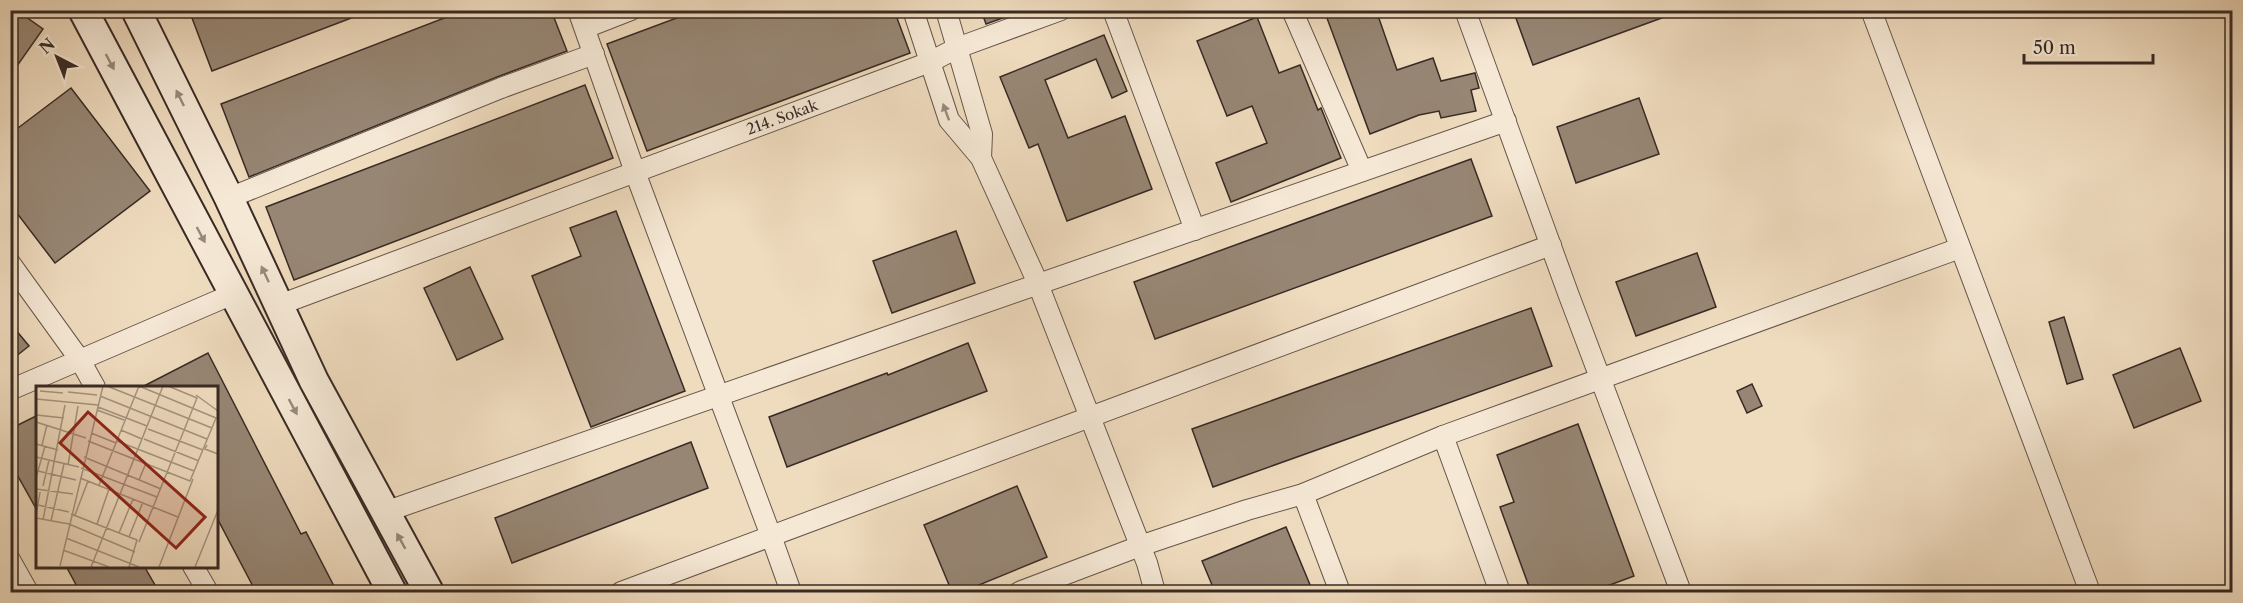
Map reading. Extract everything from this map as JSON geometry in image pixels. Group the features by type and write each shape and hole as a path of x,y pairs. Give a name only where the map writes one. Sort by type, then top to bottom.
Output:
{"main road":[{"path":"83,10 392,592"},
{"path":"136,10 229,198 314,381 429,592"}],"street":[{"path":"631,10 582,20 635,172 790,592"},
{"path":"913,10 949,120 981,158 1038,284 1148,563 1155,592"},
{"path":"946,10 982,134 981,158"},
{"path":"957,48 1061,10"},
{"path":"1113,10 1195,230"},
{"path":"1292,10 1362,171"},
{"path":"1466,10 1551,245 1682,592"},
{"path":"1871,10 2090,592"},
{"name":"214. Sokak","path":"279,305 930,62 957,48"},
{"path":"229,198 501,88 594,54"},
{"path":"385,512 1506,121"},
{"path":"621,592 1551,245"},
{"path":"1019,592 1140,546 1303,494 1443,436 1960,248"},
{"path":"10,263 80,360 94,386"},
{"path":"10,390 233,294"},
{"path":"1443,436 1500,592"},
{"path":"1303,494 1340,592"},
{"path":"10,560 28,592"},
{"path":"194,567 208,592"}],"building":[{"path":"10,10 16,10 43,29 10,76"},
{"path":"189,10 366,10 367,12 212,71"},
{"path":"465,10 551,10 567,51 249,177 221,104"},
{"path":"698,10 894,10 910,53 647,151 607,44"},
{"path":"981,10 1025,10 986,24"},
{"path":"1324,10 1376,10 1397,70 1433,58 1441,81 1475,73 1479,88 1471,90 1476,111 1441,118 1439,111 1419,115 1370,134"},
{"path":"1513,10 1677,10 1678,12 1533,65"},
{"path":"1257,17 1279,73 1300,65 1318,110 1321,108 1341,158 1231,202 1216,163 1267,143 1252,106 1227,116 1197,41"},
{"path":"1104,35 1127,91 1112,98 1096,59 1045,80 1068,138 1125,116 1152,189 1067,221 1038,144 1029,148 1000,77"},
{"path":"585,85 613,158 294,280 266,207"},
{"path":"71,88 150,191 55,263 10,204 10,134"},
{"path":"1639,98 1659,154 1576,183 1557,127"},
{"path":"1471,159 1492,216 1155,339 1134,282"},
{"path":"616,211 685,391 591,427 532,276 581,256 570,228"},
{"path":"956,231 975,283 892,313 873,261"},
{"path":"1697,253 1716,307 1636,336 1616,282"},
{"path":"470,267 503,339 457,360 424,288"},
{"path":"1531,308 1552,366 1213,487 1192,429"},
{"path":"2064,317 2083,379 2067,384 2049,322"},
{"path":"10,323 29,346 10,361"},
{"path":"968,343 987,391 787,467 769,417 887,373 888,375"},
{"path":"2180,348 2201,401 2134,428 2113,375"},
{"path":"208,353 301,534 306,532 337,592 256,592 218,520 218,386 144,386"},
{"path":"1752,384 1762,406 1747,413 1737,391"},
{"path":"36,416 36,508 10,462 10,429"},
{"path":"1578,424 1634,576 1591,592 1531,592 1500,507 1514,502 1497,455"},
{"path":"691,442 708,488 512,563 495,518"},
{"path":"1017,486 1047,557 962,592 952,592 924,525"},
{"path":"1286,527 1313,592 1215,592 1202,561"},
{"path":"67,567 145,567 159,592 80,592"}]}
